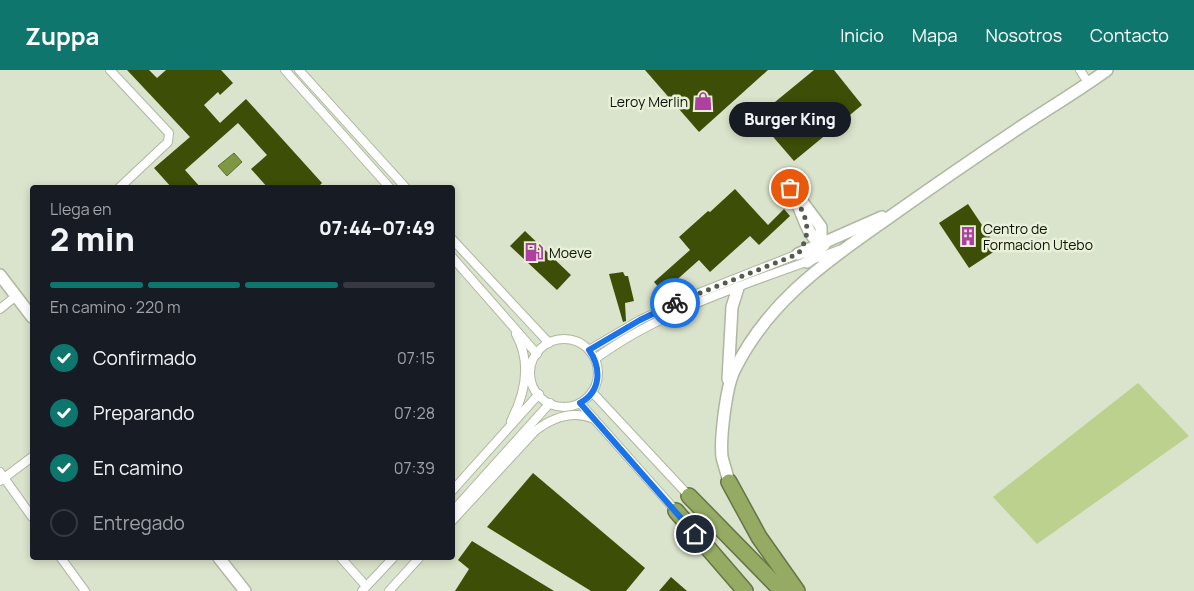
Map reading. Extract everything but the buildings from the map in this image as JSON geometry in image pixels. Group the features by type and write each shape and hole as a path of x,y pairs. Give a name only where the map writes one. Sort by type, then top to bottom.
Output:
{"highway":[{"path":"730,482 759,537 797,591"},
{"path":"689,496 782,591"},
{"path":"676,511 745,591"}],"street":[{"path":"110,70 169,134 168,142 122,185"},
{"path":"285,70 387,185"},
{"path":"299,70 403,185"},
{"path":"1080,70 1089,84"},
{"path":"730,482 722,456 725,413 733,372 763,324 776,308 794,289 847,247 1107,70"},
{"path":"842,234 821,227 790,188 802,212 808,230 821,244 847,247"},
{"path":"595,359 619,342 684,308 738,288 803,258 821,244 904,207"},
{"path":"821,227 821,244"},
{"path":"803,258 808,230"},
{"path":"455,242 549,343"},
{"path":"589,350 640,320 684,298 803,258 847,247"},
{"path":"455,260 537,354"},
{"path":"0,275 30,314"},
{"path":"728,395 732,307 738,288"},
{"path":"0,309 16,296"},
{"path":"502,435 519,404 524,389 523,353 510,324"},
{"path":"559,340 570,340 580,343 589,350 595,359 598,370 597,382 592,392 580,403 574,406 563,407 550,403 538,394 535,390 531,374 534,359 549,343 559,340"},
{"path":"592,392 689,496"},
{"path":"455,488 538,394"},
{"path":"455,509 550,403"},
{"path":"580,403 676,511"},
{"path":"455,518 535,431 546,422 577,414 594,420"},
{"path":"30,458 2,477 30,514"},
{"path":"62,560 85,591"},
{"path":"221,560 245,591"},
{"path":"342,560 364,589 390,560"},
{"path":"389,591 417,560"}],"shaded area":[{"path":"234,153 242,162 227,176 218,166"},
{"path":"1138,383 1189,436 1037,544 993,497"}],"way so far":[{"path":"675,303 798,254 806,243 808,230 806,221 790,188"}],"place":[{"name":"Leroy Merlin","path":"703,101"},
{"name":"Burger King","path":"790,188"},
{"name":"Centro de Formacion Utebo","path":"968,236"},
{"name":"Moeve","path":"534,252"}],"route":[{"path":"675,303 617,332 589,350 595,359 598,370 597,382 592,392 580,403 695,534"}]}
